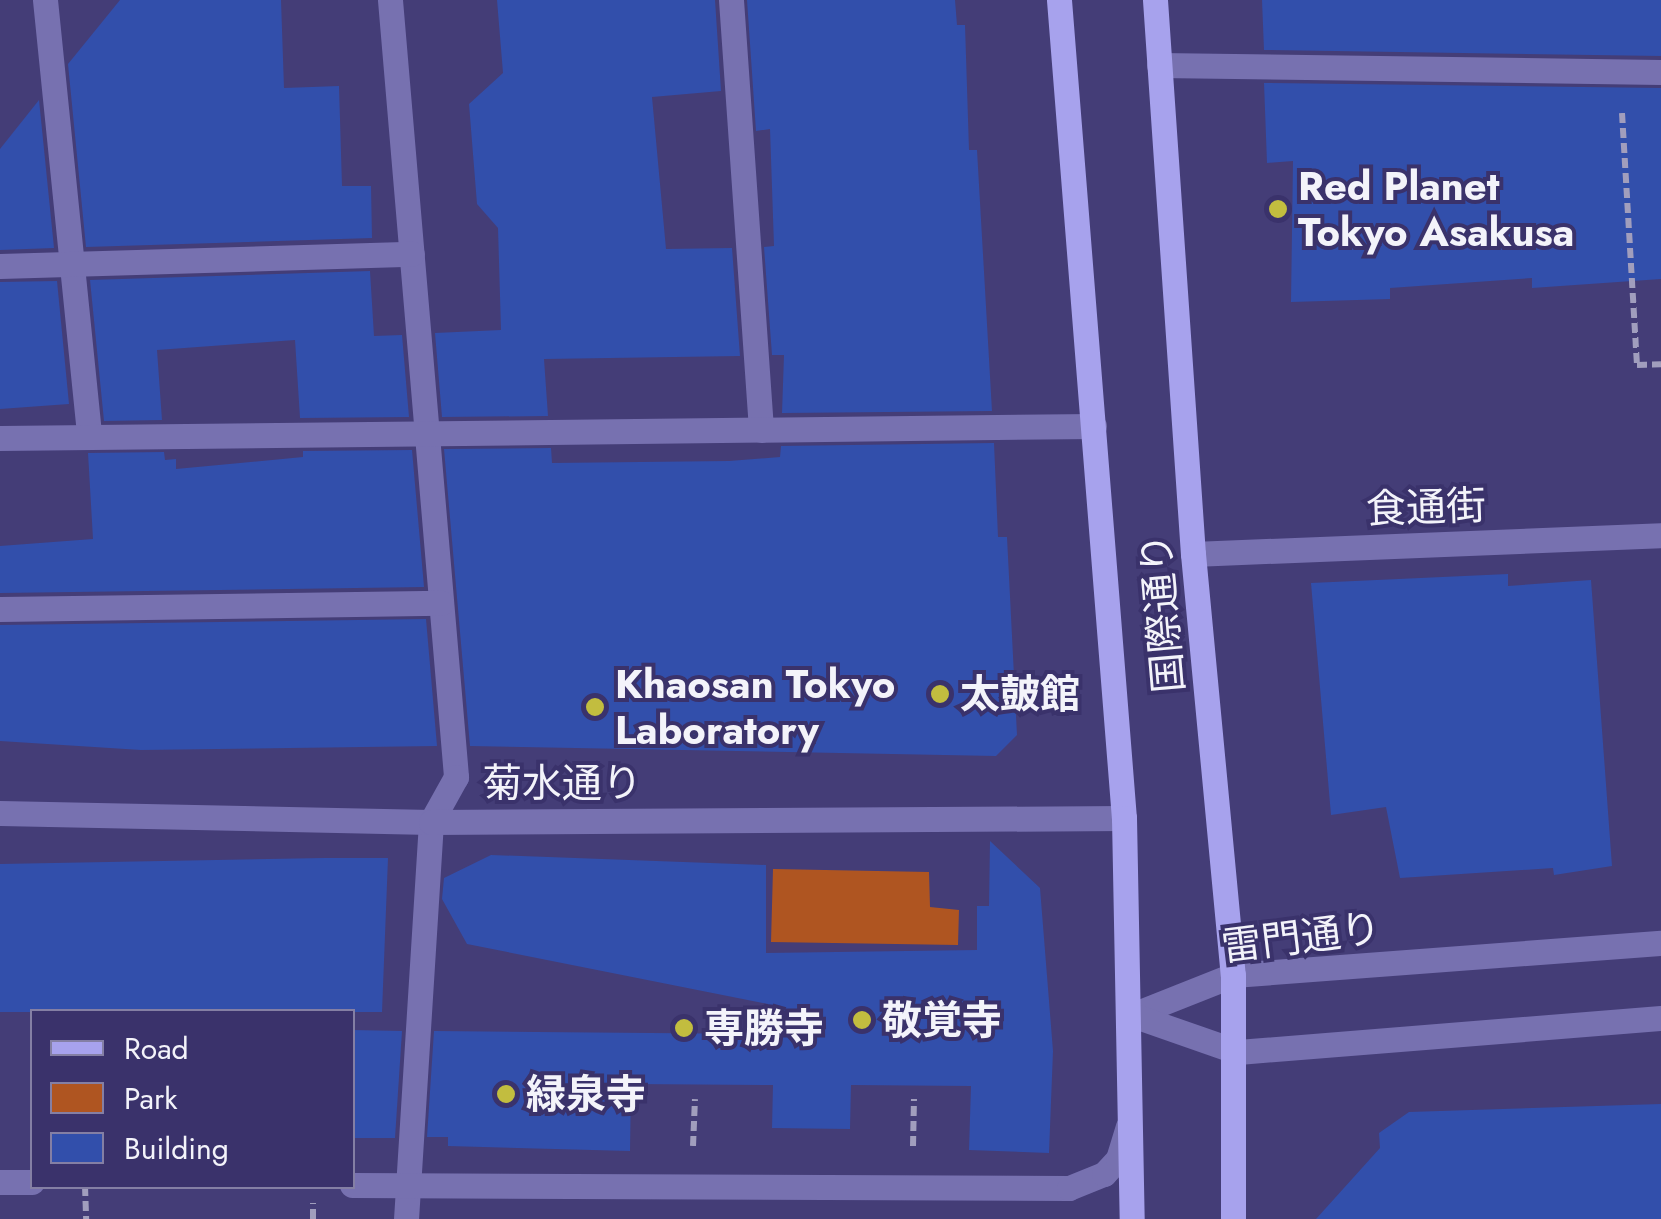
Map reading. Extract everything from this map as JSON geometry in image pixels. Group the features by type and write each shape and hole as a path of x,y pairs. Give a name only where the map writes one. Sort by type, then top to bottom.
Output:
{"main road":[{"name":"国際通り","path":"1059,0 1124,818 1132,1015 1132,1219"},
{"name":"国際通り","path":"1155,0 1193,554 1238,1052 1233,1219"}],"street":[{"path":"46,0 89,436"},
{"path":"390,0 456,778 431,822 406,1219"},
{"path":"731,0 760,430"},
{"path":"1159,65 1661,72"},
{"path":"0,266 412,254"},
{"path":"0,438 1094,426"},
{"name":"食通街","path":"1193,554 1661,535"},
{"path":"0,609 441,603"},
{"name":"菊水通り","path":"0,812 431,822 1124,818"},
{"name":"雷門通り","path":"1132,1015 1233,975 1661,943"},
{"path":"355,1185 1088,1183 1118,1159 1128,1133 1132,1015 1238,1052 1661,1018"},
{"path":"0,1182 30,1182"}],"path":[{"path":"1619,72 1637,365 1661,364"},
{"path":"913,1137 914,1099"},
{"path":"85,1189 86,1219"}],"green space":[{"path":"773,869 929,872 930,907 959,910 958,945 771,942"}],"building":[{"path":"120,0 281,0 284,88 339,86 342,186 371,186 372,238 86,247 68,64"},
{"path":"497,0 715,0 721,91 652,97 666,249 732,248 740,356 544,359 548,416 442,417 435,333 501,330 498,228 477,204 469,104 503,73"},
{"path":"747,0 955,0 957,25 965,25 969,150 977,150 992,411 782,413 784,355 772,355 764,247 774,246 770,129 756,131"},
{"path":"1262,0 1661,0 1661,56 1264,50"},
{"path":"1264,83 1661,88 1661,279 1532,288 1532,278 1390,288 1390,299 1291,302 1293,161 1267,163"},
{"path":"39,100 54,248 0,250 0,149"},
{"path":"370,271 374,336 402,335 409,417 300,418 295,340 157,350 162,420 104,421 90,280"},
{"path":"57,281 69,404 0,409 0,282"},
{"path":"994,443 998,537 1007,537 1017,735 996,756 470,746 444,449 551,448 552,463 729,461 780,457 781,446"},
{"path":"412,450 424,587 0,593 0,546 93,539 88,453 164,452 165,460 176,459 176,469 303,457 303,451"},
{"path":"1508,574 1508,586 1591,580 1612,866 1554,875 1553,868 1400,878 1386,807 1331,815 1311,583"},
{"path":"426,619 437,746 141,750 0,741 0,625"},
{"path":"990,841 1040,888 1053,1051 1049,1153 969,1150 971,1086 851,1085 850,1129 772,1128 773,1085 631,1084 630,1151 448,1146 448,1137 427,1137 434,1031 765,1034 768,1004 467,944 442,899 444,878 491,855 766,865 766,953 977,950 977,906 989,906"},
{"path":"388,858 382,1012 0,1012 0,864"},
{"path":"355,1030 402,1031 395,1138 355,1138"},
{"path":"1661,1104 1661,1219 1316,1219 1380,1148 1379,1133 1409,1112"}],"place":[{"name":"Red Planet Tokyo Asakusa","path":"1278,209"},
{"name":"太皷館","path":"940,694"},
{"name":"Khaosan Tokyo Laboratory","path":"595,707"},
{"name":"敬覚寺","path":"862,1020"},
{"name":"専勝寺","path":"684,1028"},
{"name":"緑泉寺","path":"506,1094"}]}
